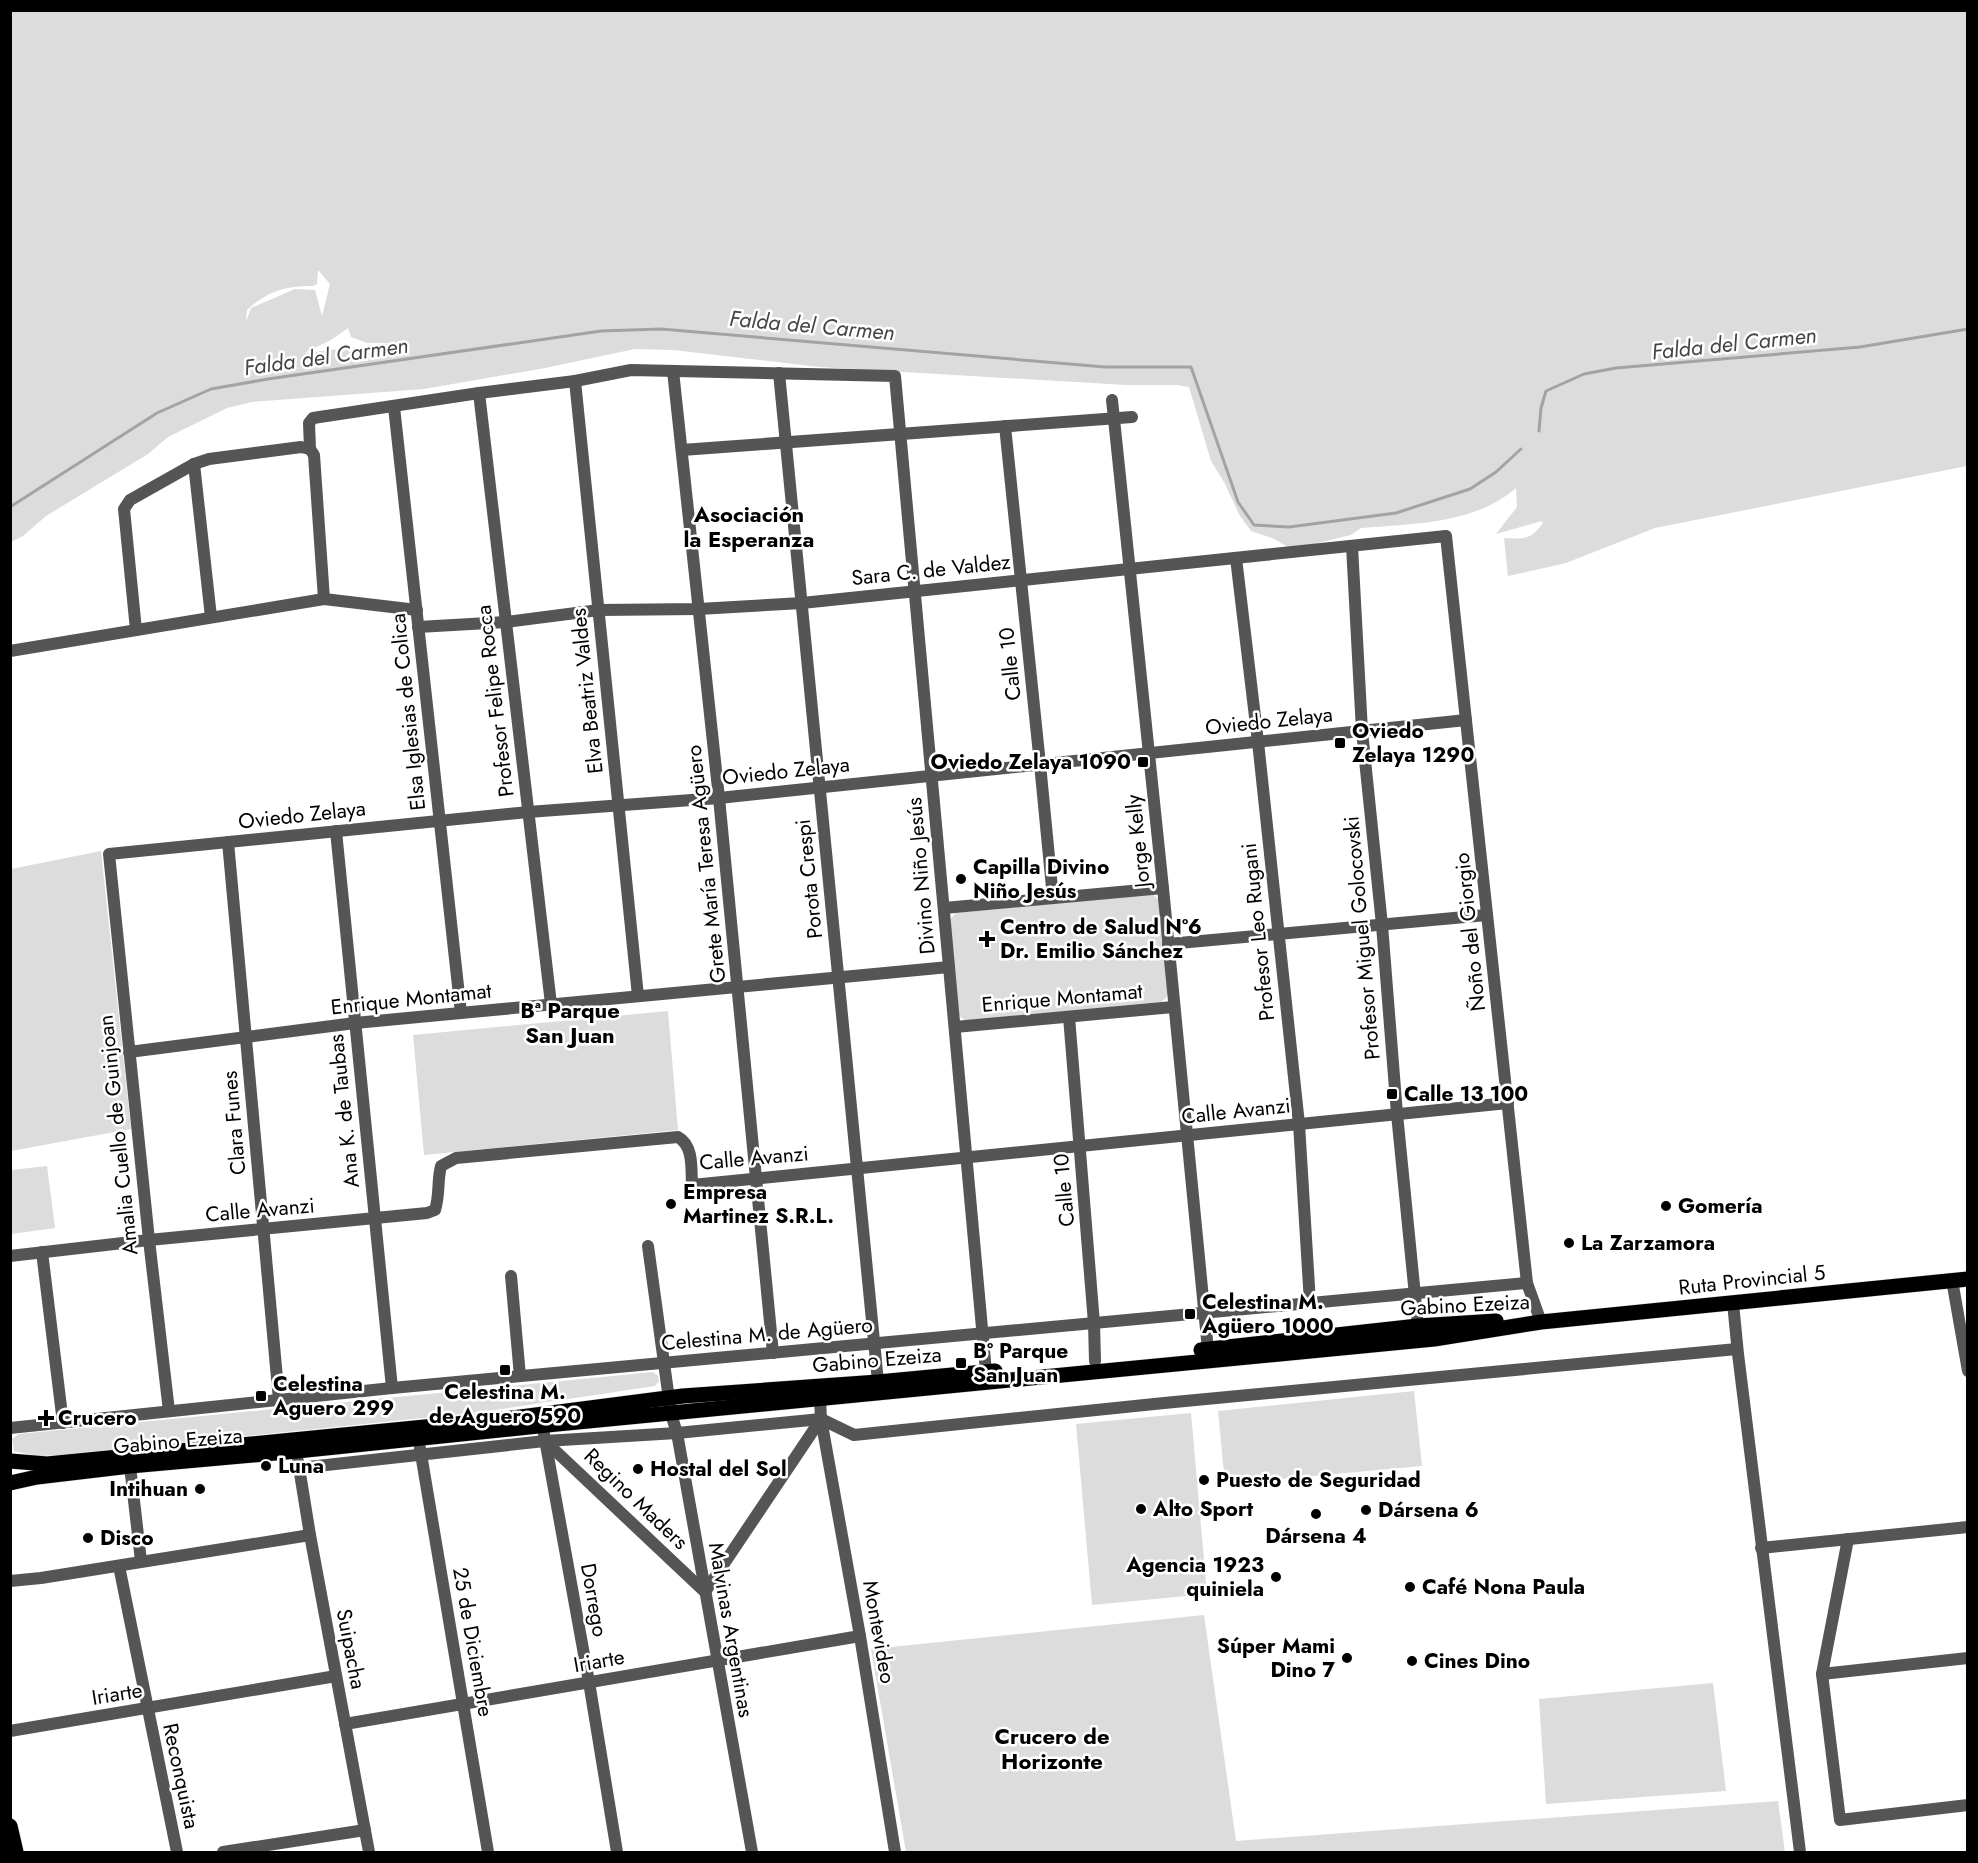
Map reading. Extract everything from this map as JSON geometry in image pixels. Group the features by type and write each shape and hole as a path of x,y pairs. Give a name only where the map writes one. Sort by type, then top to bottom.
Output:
{"main road":[{"name":"Ruta Provincial 5","path":"1541,1322 1959,1279"},
{"name":"Gabino Ezeiza","path":"10,1461 47,1464 496,1420 669,1397 986,1372 1418,1326 1502,1321 1541,1322"},
{"name":"Gabino Ezeiza","path":"10,1483 37,1477 130,1466 418,1439 544,1433 671,1414 1434,1339 1541,1322"},
{"path":"10,1826 16,1852"}],"street":[{"path":"324,599 314,455 310,449 309,423 313,418 575,381 631,370 779,373"},
{"name":"Grete María Teresa Agüero","path":"673,371 720,798 773,1353"},
{"name":"Divino Niño Jesús","path":"779,373 895,376 986,1372"},
{"name":"Porota Crespi","path":"779,373 878,1382"},
{"name":"Elva Beatriz Valdes","path":"575,381 638,996"},
{"name":"Profesor Felipe Rocca","path":"479,393 551,1004"},
{"name":"Jorge Kelly","path":"1112,400 1208,1350"},
{"name":"Elsa Iglesias de Colica","path":"394,407 461,1013"},
{"path":"682,450 1132,417"},
{"name":"Calle 10","path":"1005,426 1053,898"},
{"path":"136,630 124,509 130,500 194,464 209,459 301,447 310,449"},
{"path":"194,464 211,617"},
{"name":"Sara C. de Valdez","path":"418,627 506,622 599,610 699,609 802,603 1446,536"},
{"name":"Ñoño del Giorgio","path":"1446,536 1527,1283 1541,1322"},
{"name":"Profesor Miguel Golocovski","path":"1352,546 1362,731 1418,1326"},
{"name":"Profesor Leo Rugani","path":"1236,558 1299,1124 1310,1303"},
{"path":"10,651 324,599 417,610"},
{"name":"Oviedo Zelaya","path":"109,855 528,812 720,798 1466,720"},
{"name":"Ana K. de Taubas","path":"336,831 392,1388"},
{"name":"Clara Funes","path":"228,842 279,1400"},
{"name":"Amalia Cuello de Guinjoan","path":"109,855 169,1411"},
{"path":"944,908 1163,888"},
{"path":"1168,944 1488,915"},
{"name":"Enrique Montamat","path":"129,1052 355,1023 950,967"},
{"name":"Enrique Montamat","path":"955,1027 1173,1007"},
{"name":"Calle 10","path":"1069,1017 1094,1323 1095,1361"},
{"name":"Calle Avanzi","path":"10,1256 427,1213 435,1210 439,1198 438,1177 441,1166 456,1158 678,1137 685,1141 689,1151 692,1185 1508,1103"},
{"name":"Malvinas Argentinas","path":"648,1246 671,1414 677,1433 752,1852"},
{"path":"42,1252 63,1423"},
{"path":"511,1276 520,1376"},
{"path":"1959,1279 1967,1367"},
{"name":"Celestina M. de Agüero","path":"10,1428 392,1388 1527,1283"},
{"path":"1733,1303 1761,1548 1800,1852"},
{"path":"299,1468 421,1454 544,1433 677,1433 821,1419 854,1435 1153,1404 1737,1349"},
{"name":"Montevideo","path":"820,1400 821,1419 860,1636 895,1852"},
{"path":"705,1592 821,1419"},
{"name":"Regino Maders","path":"544,1433 705,1592"},
{"name":"Dorrego","path":"544,1433 617,1852"},
{"name":"25 de Diciembre","path":"418,1439 488,1852"},
{"name":"Suipacha","path":"297,1451 310,1534 369,1852"},
{"path":"130,1466 141,1561"},
{"path":"1761,1548 1968,1527"},
{"path":"10,1581 119,1566 310,1534"},
{"path":"1848,1539 1822,1674 1840,1820 1968,1804"},
{"name":"Reconquista","path":"119,1566 177,1852"},
{"name":"Iriarte","path":"345,1724 860,1636"},
{"path":"1822,1674 1968,1658"},
{"name":"Iriarte","path":"10,1731 336,1676"},
{"path":"223,1852 365,1830"}],"shaded area":[{"path":"11,11 1967,11 1967,466 1655,528 1566,563 1508,576 1504,538 1526,537 1535,533 1543,523 1542,521 1496,534 1517,507 1516,488 1500,500 1482,509 1462,515 1422,523 1361,528 1351,535 1292,549 1272,538 1251,531 1240,516 1211,461 1189,387 819,367 673,350 635,349 545,368 424,389 252,402 227,408 168,437 148,454 46,516 23,536 11,542","holes":["318,270 330,284 322,316 315,290 295,289 251,308 246,322 247,310 262,298 277,291 317,284","348,328 351,337 367,343 393,343 304,353 331,340"]},
{"path":"101,851 131,1129 11,1151 11,869"},
{"path":"1152,894 1159,900 1169,992 1161,1002 966,1021 959,1016 950,919 956,913"},
{"path":"668,1011 678,1130 424,1155 413,1035"},
{"path":"47,1166 55,1228 11,1234 11,1170"},
{"path":"653,1372 658,1376 659,1381 655,1386 482,1412 61,1455 38,1456 14,1451 12,1439 19,1434"},
{"path":"1414,1391 1422,1466 1225,1484 1218,1411"},
{"name":"Alto Sport","path":"1191,1413 1207,1594 1092,1605 1076,1424"},
{"path":"1204,1615 1236,1841 1778,1801 1785,1852 906,1852 871,1649"},
{"path":"1713,1683 1726,1791 1546,1804 1539,1699"}],"waterway":[{"name":"Falda del Carmen","path":"10,507 157,413 211,389 601,331 661,329 1105,367 1191,367 1238,502 1254,525 1289,527 1396,513 1470,489 1496,472 1521,449"},
{"name":"Falda del Carmen","path":"1539,431 1541,408 1546,391 1584,374 1616,368 1860,347 1968,329"}],"place":[{"name":"Oviedo Zelaya 1290","path":"1340,743"},
{"name":"Oviedo Zelaya 1090","path":"1143,762"},
{"name":"Capilla Divino Niño Jesús","path":"961,879"},
{"name":"Centro de Salud Nº6 Dr. Emilio Sánchez","path":"987,939"},
{"name":"Calle 13 100","path":"1392,1094"},
{"name":"Empresa Martinez S.R.L.","path":"671,1204"},
{"name":"Gomería","path":"1666,1206"},
{"name":"La Zarzamora","path":"1569,1243"},
{"name":"Celestina M. Agüero 1000","path":"1190,1314"},
{"name":"Bº Parque San Juan","path":"961,1363"},
{"name":"Celestina M. de Aguero 590","path":"505,1370"},
{"name":"Celestina Aguero 299","path":"261,1396"},
{"name":"Crucero","path":"46,1418"},
{"name":"Luna","path":"266,1466"},
{"name":"Hostal del Sol","path":"638,1469"},
{"name":"Puesto de Seguridad","path":"1204,1480"},
{"name":"Intihuan","path":"200,1489"},
{"name":"Alto Sport","path":"1141,1509"},
{"name":"Dársena 6","path":"1366,1510"},
{"name":"Dársena 4","path":"1316,1514"},
{"name":"Disco","path":"88,1538"},
{"name":"Agencia 1923 quiniela","path":"1276,1577"},
{"name":"Café Nona Paula","path":"1410,1587"},
{"name":"Súper Mami Dino 7","path":"1347,1658"},
{"name":"Cines Dino","path":"1412,1661"}],"district":[{"name":"Asociación la Esperanza","path":"749,526"},
{"name":"Bª Parque San Juan","path":"570,1022"},
{"name":"Crucero de Horizonte","path":"1052,1748"}]}
